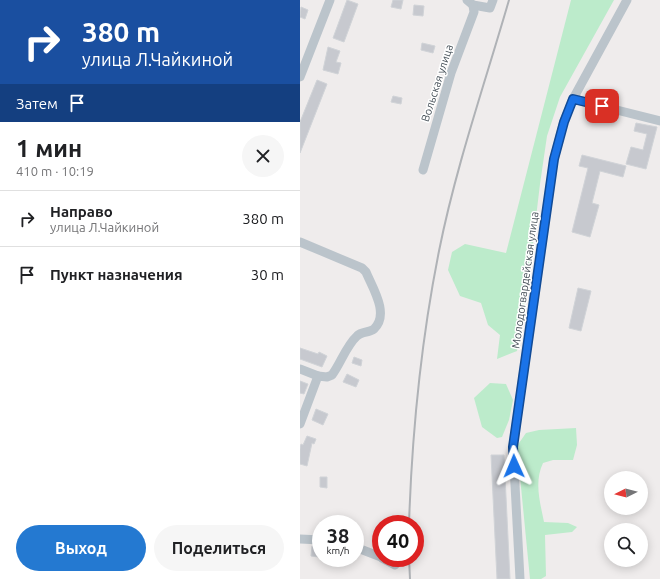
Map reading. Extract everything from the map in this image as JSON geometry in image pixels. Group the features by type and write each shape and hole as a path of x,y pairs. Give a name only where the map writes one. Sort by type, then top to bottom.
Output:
{"street":[{"path":"300,77 330,0"},
{"path":"470,2 490,8 493,0"},
{"name":"Молодогвардейская улица","path":"520,579 513,447 554,159 564,122 573,99 627,0"},
{"name":"Вольская улица","path":"423,170 451,73 474,12 470,2"},
{"path":"573,99 660,121"},
{"path":"300,242 362,268 366,272 380,307 380,317 373,330 359,334 354,338 332,375 327,378 300,369"},
{"path":"300,424 318,376"},
{"path":"300,539 312,540"}],"green space":[{"path":"571,0 614,0 560,97 547,136 529,276 517,351 497,359 500,335 488,325 481,303 460,296 448,270 452,252 465,244 506,253"},
{"path":"490,383 506,384 513,400 509,420 502,437 497,438 482,427 474,398"},
{"path":"576,428 577,445 573,460 553,460 543,463 540,470 538,485 544,522 568,523 577,527 572,532 545,535 546,576 541,579 530,579 517,446 526,433 539,430"}],"building":[{"path":"347,0 358,4 344,42 333,38"},
{"path":"393,0 403,0 401,9 391,7"},
{"path":"414,5 424,6 423,16 413,15"},
{"path":"301,7 308,10 305,19 300,17"},
{"path":"422,43 435,46 433,53 421,50"},
{"path":"328,47 340,51 336,62 341,63 338,74 323,70"},
{"path":"317,80 327,84 300,153 300,122"},
{"path":"393,96 402,98 401,104 391,102"},
{"path":"636,123 657,127 646,169 626,164 631,147 643,150 647,134 634,131"},
{"path":"582,155 626,166 623,177 600,171 592,203 599,205 590,237 572,232 588,168 579,166"},
{"path":"578,288 591,291 581,331 569,328"},
{"path":"300,348 318,354 319,352 327,356 322,367 300,359"},
{"path":"354,357 362,360 361,366 352,363"},
{"path":"347,374 359,380 356,387 343,382"},
{"path":"300,381 308,384 304,394 300,393"},
{"path":"316,409 328,414 323,425 312,420"},
{"path":"307,436 316,439 314,444 312,443 307,466 300,464 300,449 301,444 303,445"},
{"path":"491,455 504,455 510,579 497,579"},
{"path":"320,477 327,477 327,488 320,487"}],"railway":[{"path":"409,515 412,455 418,387 427,319 439,251 462,156 509,0"},
{"path":"409,567 410,579"}],"route":[{"path":"514,466 513,447 554,159 564,122 573,99 602,106"}]}
